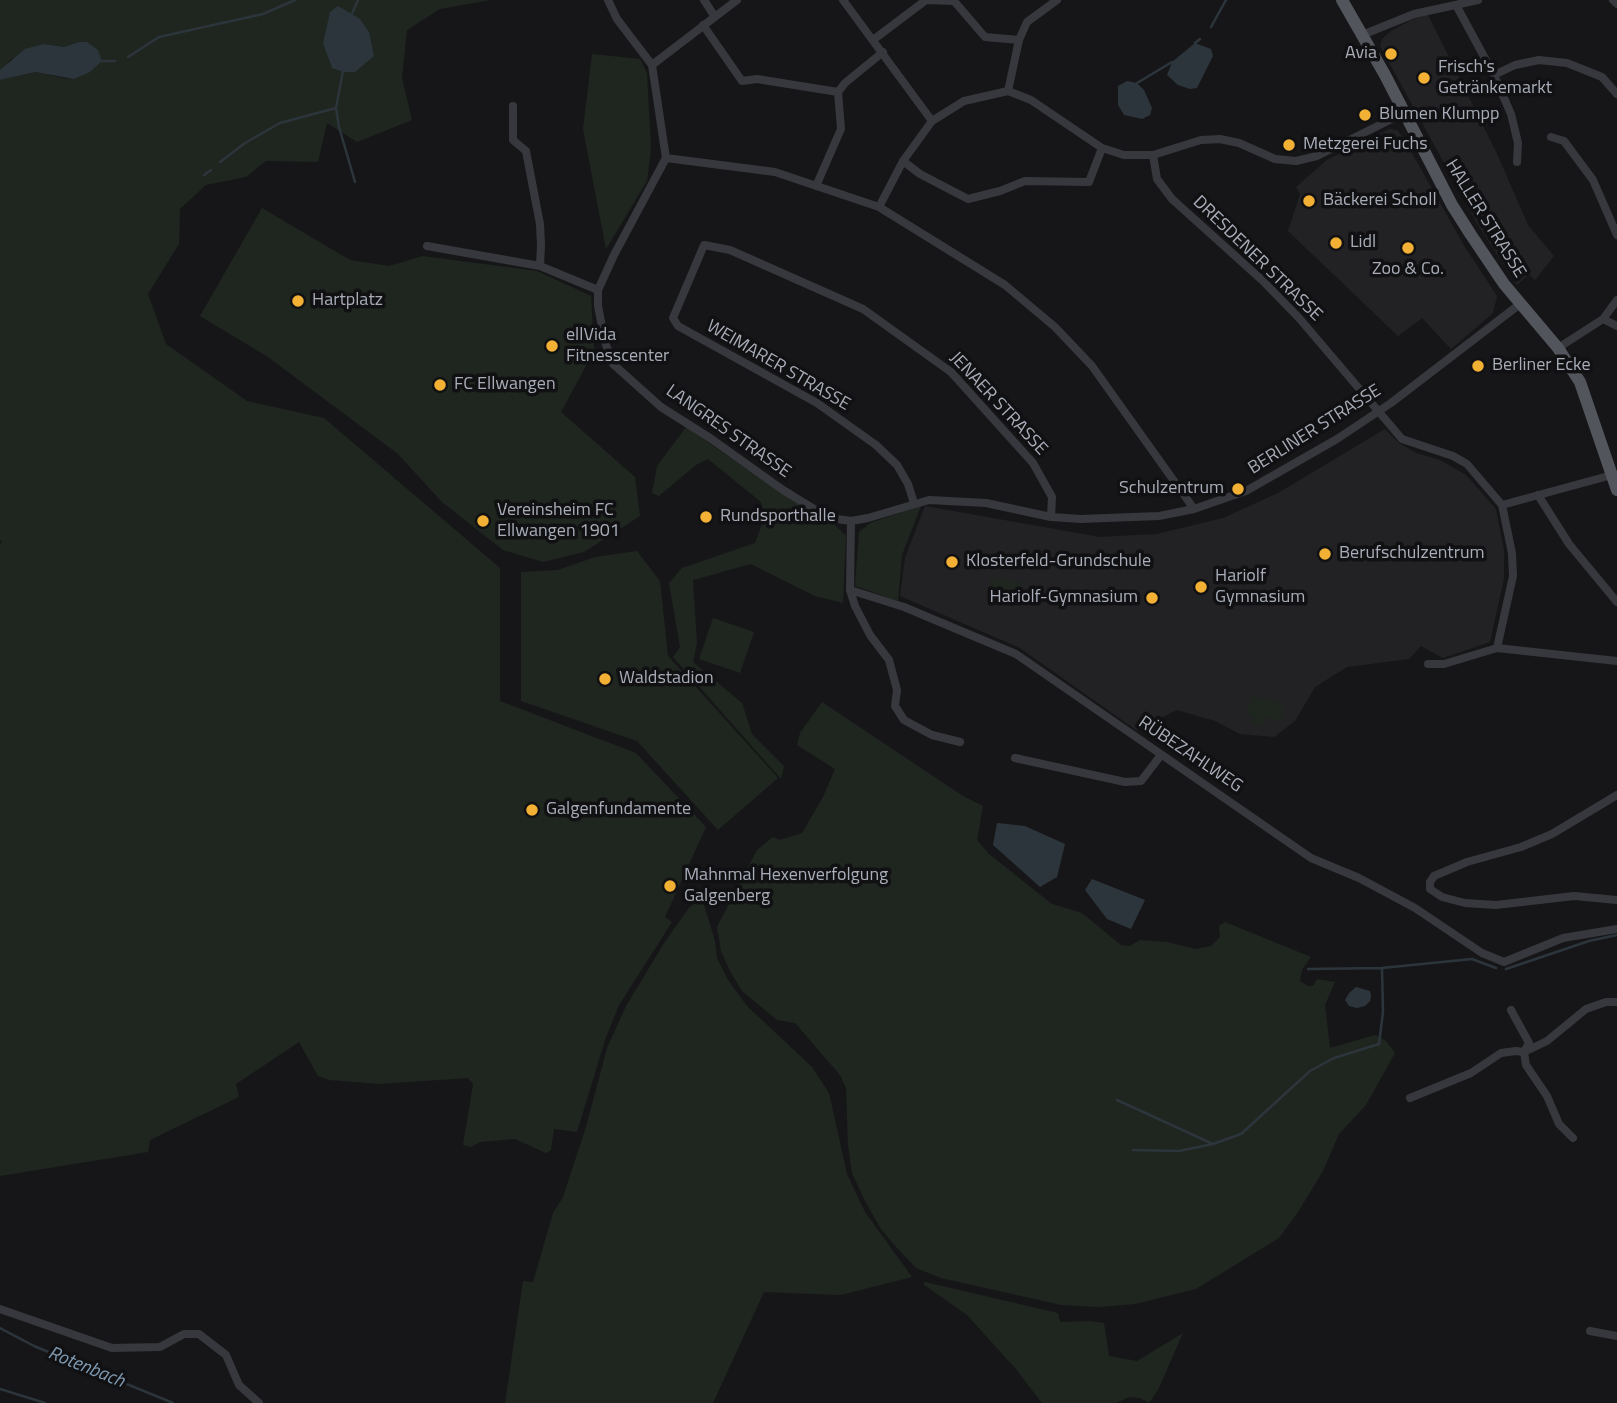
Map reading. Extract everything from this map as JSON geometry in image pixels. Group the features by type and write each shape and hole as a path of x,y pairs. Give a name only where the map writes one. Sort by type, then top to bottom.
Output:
{"main road":[{"name":"HALLER STRASSE","path":"1342,0 1452,205 1493,269 1559,348 1576,375 1587,398 1617,491"}],"street":[{"path":"427,246 540,266 598,290 666,158 652,65 617,19 608,0"},
{"path":"704,0 715,17"},
{"path":"652,65 737,0"},
{"path":"843,0 932,121"},
{"path":"873,40 926,0 954,1 985,37 1019,40"},
{"path":"1008,90 1019,40 1027,22 1057,0"},
{"path":"1362,35 1414,14 1478,0"},
{"path":"1613,0 1617,4"},
{"path":"1456,5 1494,75 1513,124 1518,143 1517,162"},
{"path":"703,25 742,81 757,79 838,92"},
{"path":"816,186 841,129 838,92 883,51"},
{"path":"1494,75 1516,65 1539,60 1567,63 1602,77 1617,94"},
{"path":"879,207 903,161 932,121 964,101 1008,90 1031,100 1102,148 1124,155 1153,155 1201,140 1220,139 1240,143 1275,159 1296,161 1317,156 1404,113"},
{"path":"513,106 513,140 526,151 540,224 540,266"},
{"path":"1551,137 1564,141 1593,180 1617,234"},
{"path":"903,161 920,174 968,199 1025,181 1089,182 1102,148"},
{"name":"DRESDENER STRASSE","path":"1153,155 1157,179 1172,199 1263,281 1299,318 1402,439 1453,456 1467,464 1502,505"},
{"path":"666,158 775,172 879,207 1005,285 1055,327 1093,366 1195,509"},
{"name":"WEIMARER STRASSE","path":"704,245 673,318 678,326 817,403 876,445 897,465 908,484 914,503"},
{"name":"JENAER STRASSE","path":"704,245 730,250 863,309 951,372 1033,463 1052,497 1051,517"},
{"name":"LANGRES STRASSE","path":"598,290 598,306 605,342 613,365 661,407 783,490 822,514 851,521"},
{"path":"1559,348 1603,319 1617,300"},
{"name":"BERLINER STRASSE","path":"851,521 914,503 949,500 986,503 1051,517 1121,519 1159,516 1195,509 1246,491 1337,439 1379,411 1520,304"},
{"path":"1603,319 1617,326"},
{"path":"1497,648 1513,576 1512,554 1502,505 1612,475"},
{"path":"1538,495 1569,544 1617,602"},
{"path":"851,521 850,590 870,635 889,660 897,690 895,706 904,720 932,735 960,742"},
{"name":"RÜBEZAHLWEG","path":"850,590 904,607 1016,654 1231,800 1311,858 1359,878 1415,908 1482,953 1504,962 1563,938 1617,929"},
{"path":"1428,664 1444,664 1497,648 1617,661"},
{"path":"1015,758 1125,782 1142,781 1161,755"},
{"path":"1617,795 1552,834 1521,847 1467,862 1434,876 1430,882 1430,888 1442,897 1465,903 1496,905 1574,896 1617,900"},
{"path":"1410,1098 1471,1073 1501,1053 1524,1052 1547,1041 1586,1009 1606,1002 1617,1002"},
{"path":"1511,1010 1529,1043 1524,1052 1525,1065 1547,1096 1559,1124 1573,1138"},
{"path":"0,1309 112,1348 160,1347 184,1334 199,1334 226,1355 239,1385 259,1403"},
{"path":"1590,1331 1617,1336"}],"shaded area":[{"path":"0,0 490,0 440,9 407,30 402,78 412,120 357,142 327,123 318,162 266,161 246,177 206,185 180,209 179,244 148,294 166,344 247,401 324,418 500,568 500,701 636,753 706,827 665,917 672,922 619,1005 606,1037 577,1132 554,1129 551,1150 546,1153 515,1139 480,1142 471,1147 463,1145 473,1084 468,1078 379,1084 329,1080 318,1076 299,1042 236,1084 239,1097 150,1140 148,1152 0,1176 0,80 35,72 68,79 79,42 64,47 44,44 10,60 5,68 0,70"},
{"path":"338,6 360,19 369,32 374,56 355,72 332,68 323,43 330,12"},
{"path":"1428,15 1498,156 1528,225 1554,256 1535,280 1529,274 1517,285 1478,225 1380,46 1382,39 1391,31 1413,19"},
{"path":"87,42 98,50 102,61 90,72 74,79 35,72 0,80 0,70 25,49 44,44 64,47"},
{"path":"1195,43 1211,49 1213,56 1197,88 1190,89 1178,85 1167,75 1172,62"},
{"path":"592,54 640,59 647,73 651,149 647,181 606,249 583,129"},
{"path":"1127,81 1137,83 1144,90 1152,108 1150,115 1142,119 1124,115 1118,105 1118,86"},
{"path":"1389,129 1397,130 1403,137 1463,244 1497,296 1493,313 1451,349 1422,318 1398,336 1288,231 1300,194 1296,187 1327,160"},
{"name":"FC Ellwangen","path":"262,208 350,260 389,266 423,256 537,271 591,296 594,351 561,412 635,477 640,516 584,552 543,562 503,550 442,502 398,454 268,357 200,316"},
{"path":"686,427 793,501 832,522 846,536 843,603 815,596 751,564 693,580 697,643 693,662 742,703 752,734 784,766 781,779 673,657 680,647 669,583 682,568 755,543 764,519 761,502 708,459 696,465 659,496 652,493 657,466"},
{"name":"Hariolf Gymnasium","path":"1385,429 1399,443 1416,453 1440,460 1466,475 1496,509 1504,550 1504,578 1490,642 1443,658 1421,646 1409,659 1347,667 1315,687 1295,721 1274,737 1240,734 1215,721 1177,710 1136,730 1020,648 900,596 905,558 925,506 1100,537 1157,534 1223,518 1278,493"},
{"path":"921,506 902,555 898,601 855,586 859,532 870,523"},
{"name":"Waldstadion","path":"637,551 660,581 668,656 778,778 718,830 637,741 521,701 521,572 558,570 595,557"},
{"path":"991,578 1022,583 1020,598 989,593"},
{"path":"713,618 754,632 740,673 699,659"},
{"path":"1251,696 1284,703 1281,721 1265,718 1263,726 1250,723 1252,716 1247,715"},
{"path":"822,702 963,796 983,806 977,840 989,854 1052,904 1082,913 1121,945 1130,946 1140,940 1167,942 1195,949 1211,946 1220,937 1219,926 1225,922 1311,957 1302,970 1300,981 1308,986 1313,986 1317,979 1335,982 1325,1005 1330,1048 1375,1035 1386,1041 1395,1053 1366,1105 1339,1134 1323,1171 1279,1238 1196,1289 1135,1304 1100,1307 1061,1305 941,1278 916,1268 896,1247 881,1229 852,1173 846,1088 840,1075 795,1023 777,1020 742,991 721,951 717,927 757,850 773,837 780,840 802,833 823,797 835,769 797,745 800,733"},
{"path":"997,823 1025,826 1065,844 1057,877 1040,887 993,845"},
{"path":"1092,879 1145,900 1131,929 1107,919 1085,890"},
{"path":"697,901 704,905 715,941 717,958 728,980 747,1006 812,1067 829,1093 847,1174 865,1212 912,1277 841,1295 764,1292 713,1403 505,1403 523,1281 533,1282 553,1213 563,1197 586,1127 607,1048 626,1006 666,940"},
{"path":"1356,987 1370,991 1371,996 1365,1006 1357,1008 1349,1006 1345,1000"},
{"path":"925,1282 1058,1313 1060,1322 1104,1323 1109,1356 1137,1361 1183,1333 1158,1390 1149,1403 1140,1398 1129,1397 1116,1403 1042,1403 1015,1368 967,1315 923,1284"}],"waterway":[{"path":"128,57 159,37 263,14 295,0"},
{"path":"351,16 358,0"},
{"path":"1211,27 1226,0"},
{"path":"1195,43 1200,39"},
{"path":"102,61 115,61"},
{"path":"1137,83 1172,62"},
{"path":"343,71 336,108 355,182"},
{"path":"220,162 245,143 280,123 336,108"},
{"path":"204,175 211,170"},
{"path":"1506,969 1589,941 1617,935"},
{"path":"1308,969 1382,968 1472,959 1496,968"},
{"path":"1133,1150 1179,1151 1213,1144 1241,1134 1310,1071 1334,1058 1379,1044 1383,1012 1382,968"},
{"path":"1117,1100 1213,1144"},
{"name":"Rotenbach","path":"0,1328 34,1346 173,1403"},
{"path":"0,1389 45,1403"}],"place":[{"name":"Avia","path":"1391,54"},
{"name":"Frisch's Getränkemarkt","path":"1424,78"},
{"name":"Blumen Klumpp","path":"1365,115"},
{"name":"Metzgerei Fuchs","path":"1289,145"},
{"name":"Bäckerei Scholl","path":"1309,201"},
{"name":"Lidl","path":"1336,243"},
{"name":"Zoo & Co.","path":"1408,248"},
{"name":"Hartplatz","path":"298,301"},
{"name":"ellVida Fitnesscenter","path":"552,346"},
{"name":"Berliner Ecke","path":"1478,366"},
{"name":"FC Ellwangen","path":"440,385"},
{"name":"Schulzentrum","path":"1238,489"},
{"name":"Rundsporthalle","path":"706,517"},
{"name":"Vereinsheim FC Ellwangen 1901","path":"483,521"},
{"name":"Berufschulzentrum","path":"1325,554"},
{"name":"Klosterfeld-Grundschule","path":"952,562"},
{"name":"Hariolf Gymnasium","path":"1201,587"},
{"name":"Hariolf-Gymnasium","path":"1152,598"},
{"name":"Waldstadion","path":"605,679"},
{"name":"Galgenfundamente","path":"532,810"},
{"name":"Mahnmal Hexenverfolgung Galgenberg","path":"670,886"}]}
